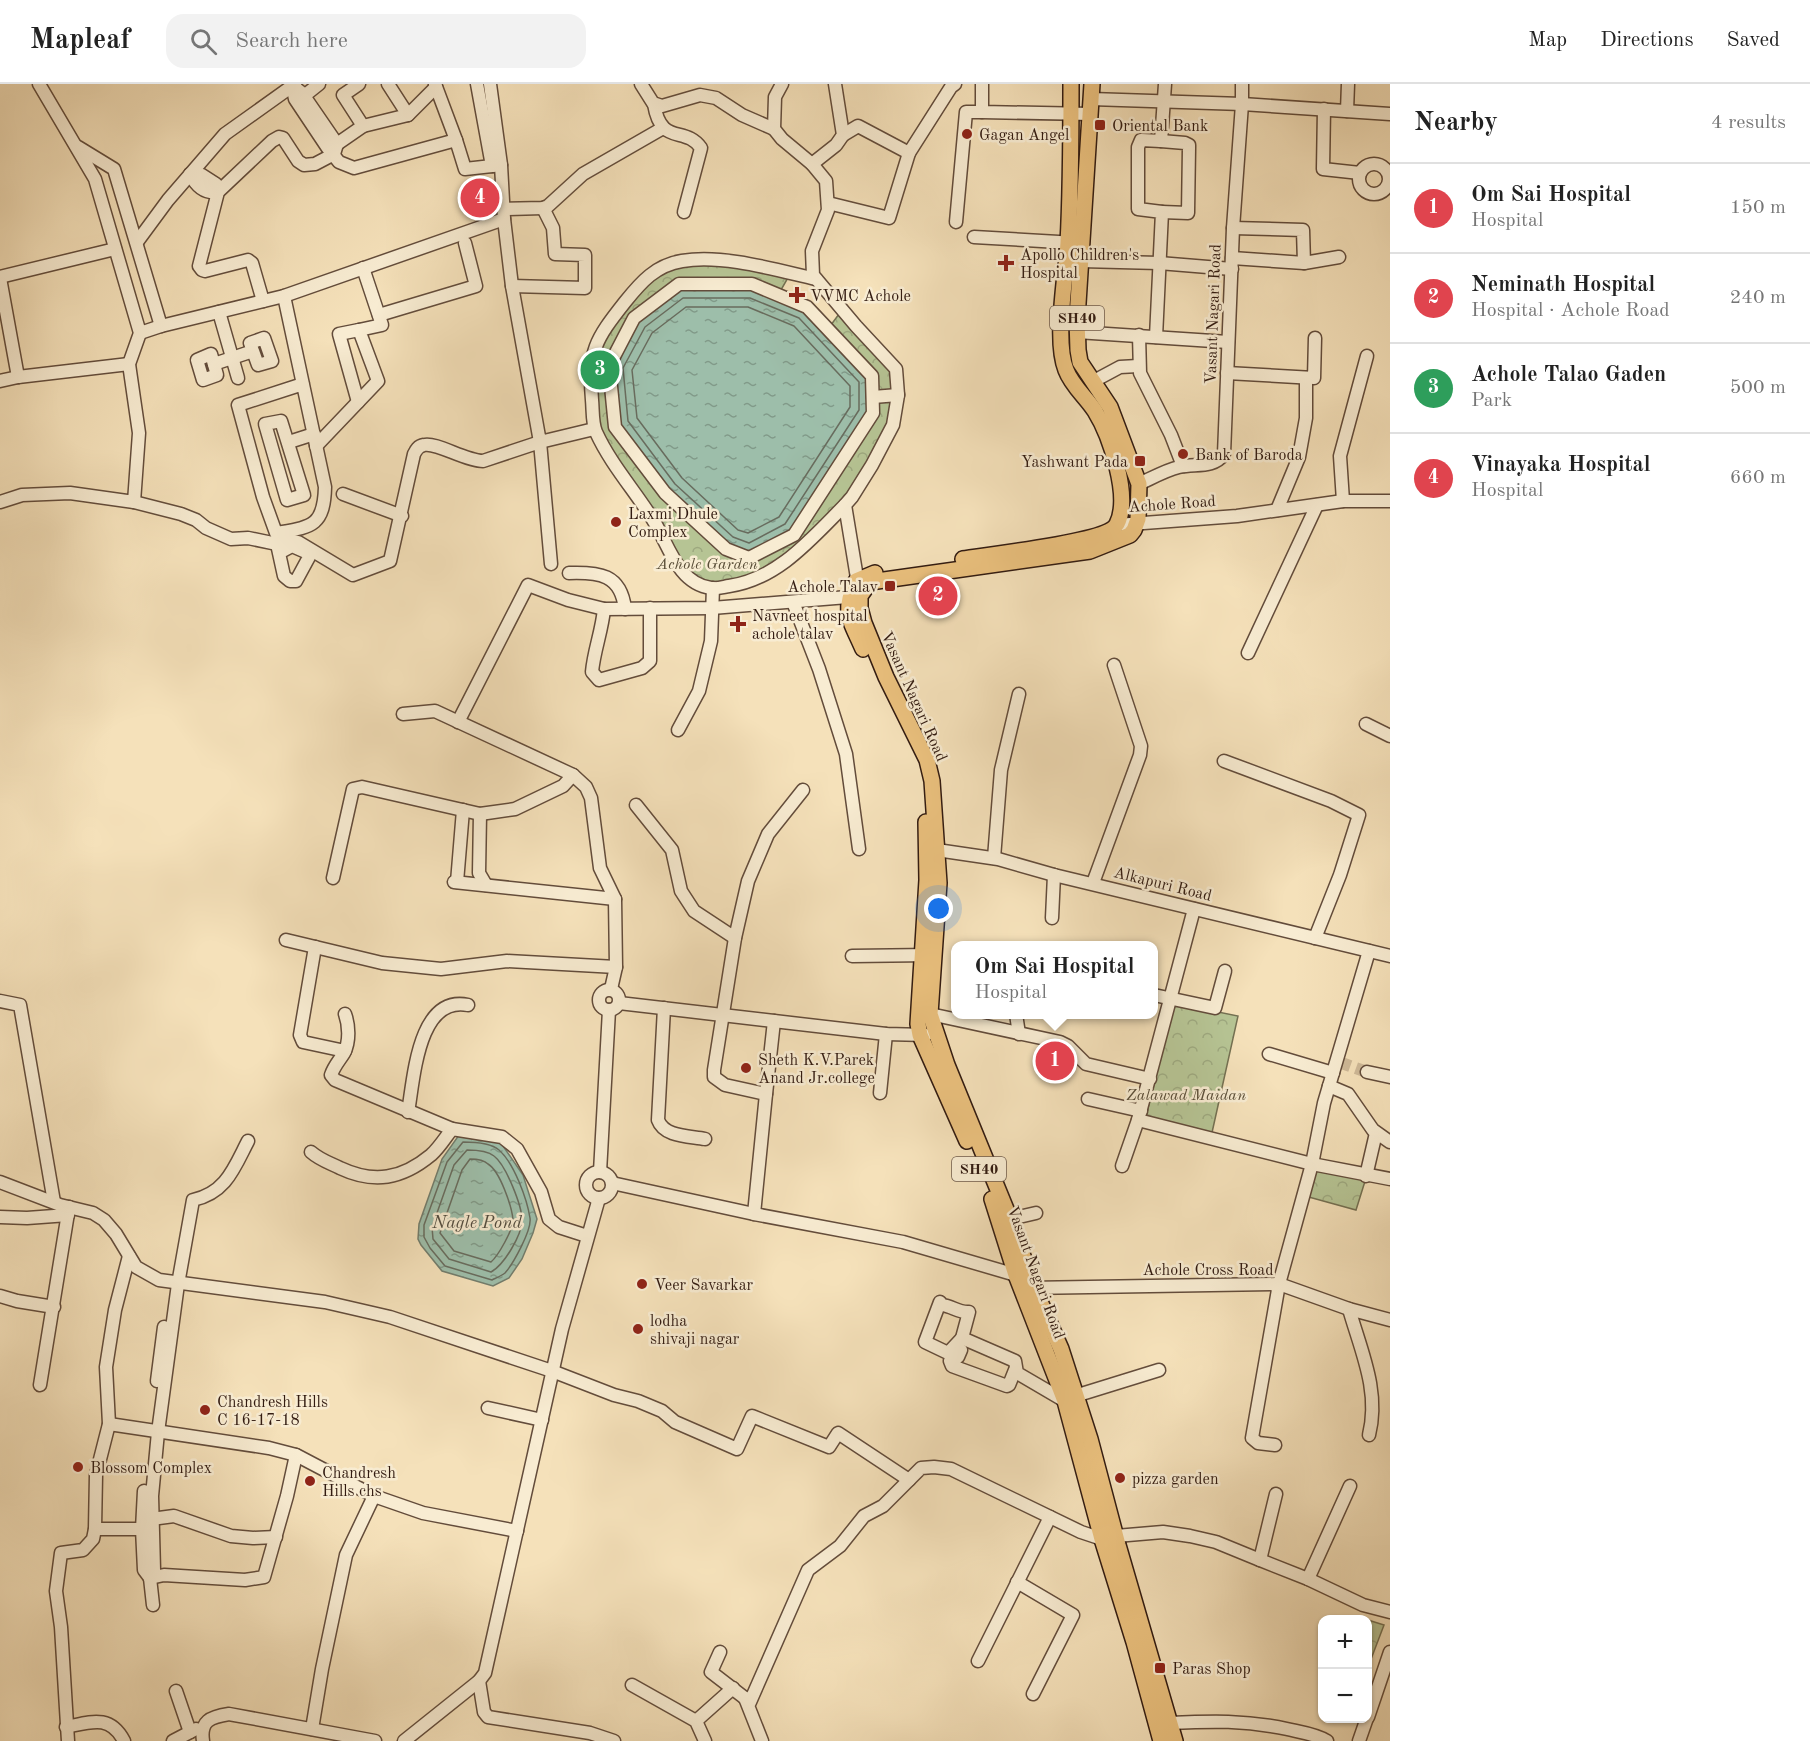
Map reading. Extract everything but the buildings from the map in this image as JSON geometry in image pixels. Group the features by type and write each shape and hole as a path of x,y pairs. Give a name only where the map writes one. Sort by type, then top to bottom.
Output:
{"main road":[{"name":"SH40","path":"1071,84 1075,243 1081,261 1077,332 1080,362 1110,407 1131,458 1139,484 1133,529"},
{"name":"SH40","path":"1091,99 1075,243 1062,319 1062,351 1070,377 1095,412 1114,454 1121,500 1117,525"},
{"name":"Achole Road","path":"856,581 875,572 1087,539 1117,525"},
{"name":"Achole Road","path":"854,597 867,585 878,580 1090,551 1133,529"},
{"path":"854,597 856,581"},
{"name":"Vasant Nagari Road","path":"854,597 860,608 870,641 927,760 932,781 932,849 939,883 918,1024 920,1035 1026,1281 1061,1349 1070,1398 1090,1439 1109,1538 1163,1732 1175,1741"},
{"name":"Vasant Nagari Road","path":"928,955 930,1014 936,1035 1010,1219 1026,1281"}],"street":[{"path":"39,84 95,179 140,333 129,364 139,433 134,502"},
{"path":"304,96 319,84"},
{"path":"359,84 344,95 363,126"},
{"path":"388,84 408,115"},
{"path":"477,84 496,165"},
{"path":"490,84 496,165 512,286 540,442 551,564"},
{"path":"641,84 654,104 657,120 663,128 694,142 701,148 684,212"},
{"path":"774,129 775,97 782,84"},
{"path":"835,84 843,135"},
{"path":"828,203 889,218 909,153 955,84"},
{"path":"982,84 982,112"},
{"path":"1161,141 1165,84"},
{"name":"Vasant Nagari Road","path":"1139,484 1183,466 1211,464 1220,460 1224,454 1233,228 1242,84"},
{"path":"1347,111 1348,84"},
{"path":"294,85 304,96 336,149 339,162 354,168 456,140"},
{"path":"294,85 295,99 327,147 336,149"},
{"path":"136,242 225,134 294,85"},
{"path":"263,301 252,263 249,260 205,271 200,269 218,192 272,141 279,137 283,138 298,161 304,165 315,164 363,126 408,115 435,86 465,169 496,165"},
{"path":"654,104 662,106 700,95 716,98 742,115 774,129 782,139 812,164 826,181 828,203 828,210 812,251 813,275 896,369 898,395 893,425 872,465 845,505 809,542 776,570 746,584 713,588 695,585 678,566 640,498 621,474 594,429 590,374 592,355 600,336 643,279 662,267 682,261 707,260 754,266 816,279"},
{"path":"956,222 966,112 1072,113 1091,99 1242,104 1390,114"},
{"path":"1324,109 1323,169 1360,173"},
{"path":"812,164 836,145 843,135 858,126 909,153"},
{"path":"140,333 284,296 503,214 543,208 584,174 663,128"},
{"path":"1141,140 1185,143 1190,148 1188,213 1162,212 1138,209 1139,143 1141,140"},
{"path":"77,147 114,169 161,326"},
{"path":"95,179 114,169"},
{"path":"190,174 195,185 209,193 218,192"},
{"path":"512,286 585,288 585,255 555,254 553,228 543,208"},
{"path":"1156,336 1162,212"},
{"path":"1233,228 1304,230 1304,263"},
{"path":"974,237 1075,243"},
{"path":"379,315 476,286 465,243"},
{"path":"18,376 0,278 115,249"},
{"path":"1081,261 1304,263 1339,257"},
{"path":"358,402 339,334 382,325 363,268"},
{"path":"679,284 752,284 807,307 872,376 873,397 873,413 794,535 749,558 726,549 665,493 615,427 609,366 634,318 679,284"},
{"path":"284,296 303,384 325,487 325,504 321,514 306,528 276,533 263,497 237,405 303,384"},
{"path":"219,312 238,378"},
{"path":"289,442 315,440 378,381 359,330"},
{"path":"1077,332 1228,342"},
{"path":"1139,335 1138,366 1183,466"},
{"path":"1227,373 1314,378 1315,338"},
{"path":"214,364 253,351"},
{"path":"1343,501 1340,456 1367,356"},
{"path":"0,381 18,376 129,364"},
{"path":"1092,382 1120,367 1138,366"},
{"path":"1277,510 1299,457 1306,418 1306,378"},
{"path":"873,397 898,395"},
{"path":"281,421 289,442 304,495 287,500 266,424 281,421"},
{"path":"0,502 22,495 70,493 134,502 181,514 231,539 262,540 278,548 290,540 298,542 353,575 390,561 402,516 414,454 418,447 431,445 474,461 483,461 540,442 594,429"},
{"path":"621,474 639,459"},
{"path":"343,494 402,516"},
{"name":"Achole Road","path":"1117,525 1133,529 1343,501 1390,501"},
{"path":"845,505 856,581"},
{"path":"1248,653 1317,505"},
{"path":"569,573 596,572 615,583 623,595 625,609"},
{"path":"458,722 528,585 567,600 604,609 712,608 854,597"},
{"path":"678,730 699,691 711,641 713,588"},
{"path":"793,602 819,669 846,754 859,849"},
{"path":"604,609 603,624 593,657 592,672 599,680 642,668 650,661 650,608"},
{"path":"1093,883 1142,746 1114,665"},
{"path":"994,858 1001,770 1018,694"},
{"path":"403,714 435,711 573,775 586,787 591,798 600,868 615,899 616,967 612,989"},
{"path":"1366,724 1390,736"},
{"path":"1224,761 1331,801 1359,815 1340,875 1315,938"},
{"path":"333,878 353,789 362,787 480,814 515,809 563,786 573,775"},
{"path":"766,1094 725,1085 714,1077 735,938 748,881 768,834 802,790"},
{"path":"636,805 672,850 681,891 694,911 735,938"},
{"path":"463,810 455,882 615,899"},
{"path":"480,814 479,873 486,885"},
{"path":"462,826 480,828"},
{"name":"Alkapuri Road","path":"932,849 994,858 1390,956"},
{"path":"1052,918 1054,874"},
{"path":"1122,1166 1140,1116 1194,909"},
{"path":"286,939 382,963 441,969 507,961 616,967"},
{"path":"315,946 300,1035 303,1042 345,1051"},
{"path":"1275,1445 1258,1443 1252,1438 1279,1284 1312,1164 1329,1086 1369,951"},
{"path":"852,956 928,955"},
{"path":"1158,996 1215,1008 1225,971"},
{"path":"600,1172 614,1006 618,993 612,989"},
{"path":"612,989 602,992 599,998 603,1008 614,1006 664,1008 886,1034 936,1035"},
{"path":"0,1001 20,1005 54,1202"},
{"path":"408,1112 418,1054 427,1029 443,1007 457,1002 468,1005"},
{"path":"664,1008 658,1120 660,1127 669,1133 705,1139"},
{"path":"345,1014 349,1026 345,1051 334,1066 332,1075 335,1080 452,1129 502,1137 518,1149 541,1192 549,1219 559,1227 587,1236"},
{"path":"930,1014 951,1019"},
{"path":"951,1019 1060,1042 1068,1046 1086,1064 1150,1079"},
{"path":"1017,1019 1019,1035"},
{"path":"754,1214 774,1021"},
{"path":"880,1093 886,1034"},
{"path":"1269,1054 1336,1066"},
{"path":"1367,1072 1390,1077"},
{"path":"1329,1086 1348,1094 1376,1133 1390,1142"},
{"path":"1088,1099 1140,1116 1312,1164 1390,1179"},
{"path":"311,1152 318,1158 355,1175 374,1179 402,1173 432,1154 452,1129"},
{"path":"1366,1176 1376,1133"},
{"path":"153,1605 150,1578 154,1570 146,1523 154,1431 174,1283 192,1200 214,1193 226,1181 248,1141"},
{"path":"404,1741 479,1682 485,1673 552,1371 587,1236 599,1198 610,1192 612,1183 608,1175 600,1172 592,1174 586,1184 591,1194 599,1198"},
{"path":"0,1182 54,1202 69,1211"},
{"name":"Achole Cross Road","path":"612,1183 754,1214 903,1242 1026,1281 1279,1284 1349,1309 1390,1320"},
{"path":"40,1385 69,1211"},
{"path":"0,1217 27,1218 69,1211 93,1213 104,1220 116,1234 136,1267 159,1280 325,1302 390,1317 552,1371 614,1395 638,1401 662,1411 675,1422 737,1449 752,1416 829,1447 838,1433 909,1480"},
{"path":"1010,1219 1036,1213"},
{"path":"68,1741 61,1627 56,1591 61,1553 84,1550 93,1539 96,1475 109,1424 105,1367 115,1311 129,1256"},
{"path":"0,1296 54,1307"},
{"path":"1349,1309 1370,1381 1373,1402 1369,1435"},
{"path":"1015,1370 1007,1386 952,1366 950,1361 958,1357 961,1344 1015,1361 1017,1373 1070,1398 1159,1370"},
{"path":"488,1408 542,1420"},
{"path":"109,1424 269,1448 296,1455 374,1496 423,1514 518,1532"},
{"path":"150,1578 164,1575 245,1580 264,1577 296,1455"},
{"path":"720,1652 711,1672 750,1702 808,1570 840,1546 864,1516 883,1506 921,1468 934,1467 951,1469 1050,1517 1109,1538 1163,1532 1216,1542 1308,1579 1363,1605 1390,1612"},
{"path":"1308,1579 1350,1486"},
{"path":"1260,1560 1276,1494"},
{"path":"312,1729 346,1555 374,1496"},
{"path":"95,1529 181,1517 231,1536 276,1537"},
{"path":"978,1662 1050,1517"},
{"path":"1017,1582 1074,1615 1033,1694"},
{"path":"1372,1704 1390,1652"},
{"path":"479,1682 484,1712 488,1717 590,1733 614,1741"},
{"path":"632,1685 696,1721 705,1741"},
{"path":"696,1721 733,1688"},
{"path":"176,1691 201,1735"},
{"path":"745,1698 762,1741"},
{"path":"173,1741 201,1735 210,1719 229,1714 375,1741"},
{"path":"1163,1732 1228,1720 1304,1732 1328,1741"},
{"path":"66,1727 104,1722 115,1727 124,1741"},
{"path":"1359,1741 1365,1723"}],"green space":[{"name":"Achole Garden","path":"707,259 789,276 778,295 828,329 842,310 896,369 898,395 872,465 809,542 738,585 695,585 594,429 590,374 600,335 662,267"},
{"name":"Zalawad Maidan","path":"1174,1003 1238,1016 1211,1137 1145,1120"},
{"path":"1314,1167 1366,1178 1356,1210 1305,1196"},
{"path":"1372,1621 1384,1625 1372,1656"}],"water":[{"path":"679,284 752,284 807,307 872,376 873,413 794,535 749,558 726,549 665,493 615,427 609,366 634,318"},
{"name":"Nagle Pond","path":"459,1135 501,1143 523,1175 537,1219 522,1259 509,1278 493,1286 442,1271 418,1239 419,1224 442,1159"}],"tunnel":[{"path":"1339,1062 1367,1072"}],"place":[{"name":"Oriental Bank","path":"1100,125"},
{"name":"Gagan Angel","path":"967,134"},
{"name":"Vinayaka Hospital","path":"480,198"},
{"name":"Apollo Children's Hospital","path":"1006,263"},
{"name":"VVMC Achole","path":"797,295"},
{"name":"Achole Talao Gaden","path":"600,370"},
{"name":"Bank of Baroda","path":"1183,454"},
{"name":"Yashwant Pada","path":"1140,461"},
{"name":"Laxmi Dhule Complex","path":"616,522"},
{"name":"Achole Talav","path":"890,586"},
{"name":"Neminath Hospital","path":"938,596"},
{"name":"Navneet hospital achole talav","path":"738,624"},
{"name":"Om Sai Hospital","path":"1055,1061"},
{"name":"Sheth K.V.Parek Anand Jr.college","path":"746,1068"},
{"name":"Veer Savarkar","path":"642,1284"},
{"name":"lodha shivaji nagar","path":"638,1329"},
{"name":"Chandresh Hills C 16-17-18","path":"205,1410"},
{"name":"Blossom Complex","path":"78,1467"},
{"name":"pizza garden","path":"1120,1478"},
{"name":"Chandresh Hills chs","path":"310,1481"},
{"name":"Paras Shop","path":"1160,1668"}]}
